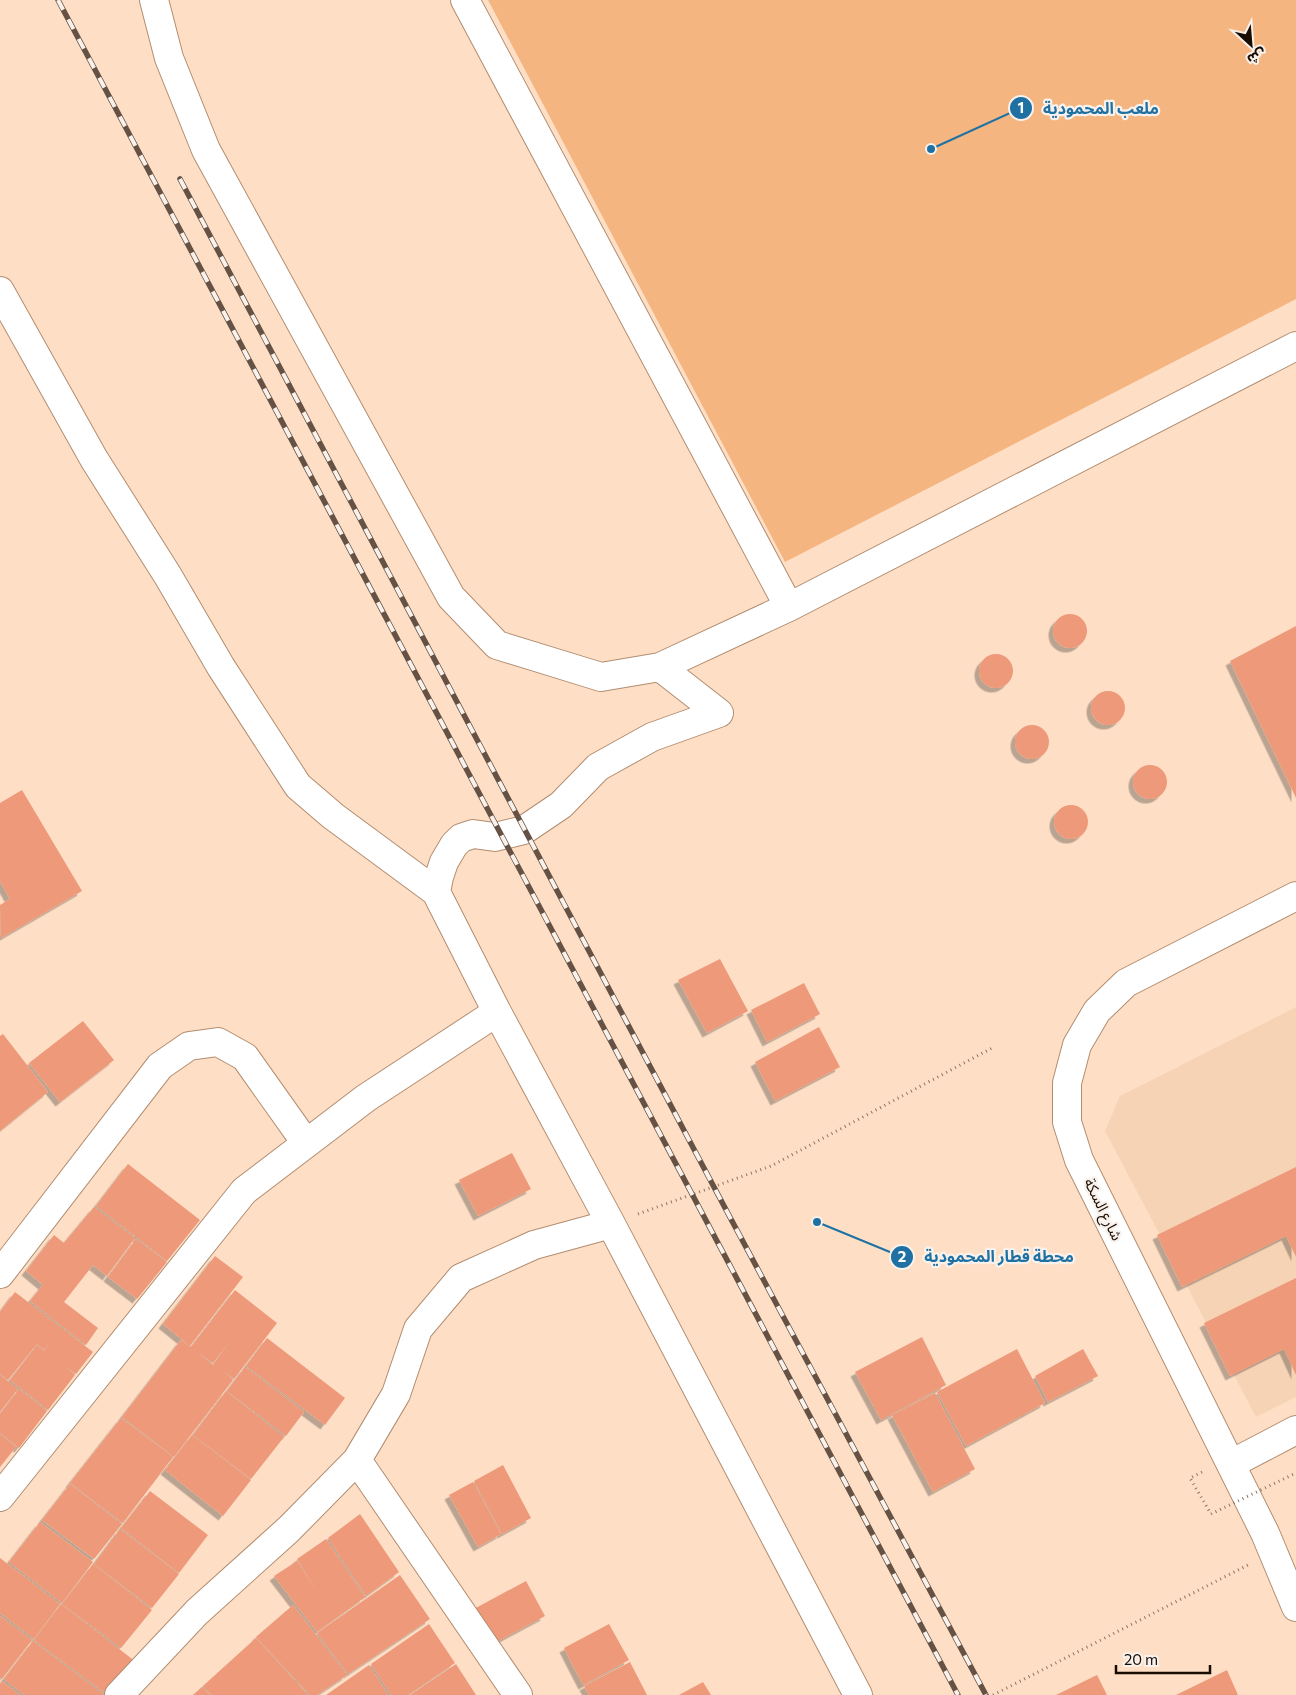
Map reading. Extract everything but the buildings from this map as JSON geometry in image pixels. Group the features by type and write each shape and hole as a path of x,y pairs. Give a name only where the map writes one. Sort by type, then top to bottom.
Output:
{"street":[{"path":"154,0 169,58 206,150 451,597 496,645 601,676 660,668 789,607 1296,346"},
{"path":"465,0 789,607"},
{"path":"0,291 94,459 168,576 221,667 298,786 333,816 436,892 497,1012 611,1224 858,1695"},
{"path":"436,892 444,862 454,845 461,838 473,834 495,837 524,830 561,805 598,768 652,737 719,713 660,668"},
{"name":"شارع السكة","path":"1296,896 1126,983 1097,1011 1078,1045 1067,1083 1067,1122 1079,1160 1231,1464 1296,1607"},
{"path":"0,1497 244,1191 366,1098 497,1012"},
{"path":"0,1274 160,1066 189,1046 218,1042 245,1056 306,1143"},
{"path":"120,1695 197,1612 289,1529 357,1460 396,1394 418,1329 461,1278 534,1245 611,1224"},
{"path":"1231,1464 1296,1430"},
{"path":"357,1460 518,1695"}],"path":[{"path":"611,1224 771,1166 994,1047"},
{"path":"1190,1478 1211,1514 1296,1473"},
{"path":"993,1695 1273,1553"}],"shaded area":[{"path":"488,0 1296,0 1296,299 785,562"},
{"path":"1296,1007 1296,1397 1256,1417 1105,1131 1120,1096"}],"railway":[{"path":"58,0 958,1695"},
{"path":"180,179 732,1221 986,1695"}],"place":[{"name":"ملعب المحمودية","path":"931,149"},
{"name":"محطة قطار المحمودية","path":"817,1222"}]}
